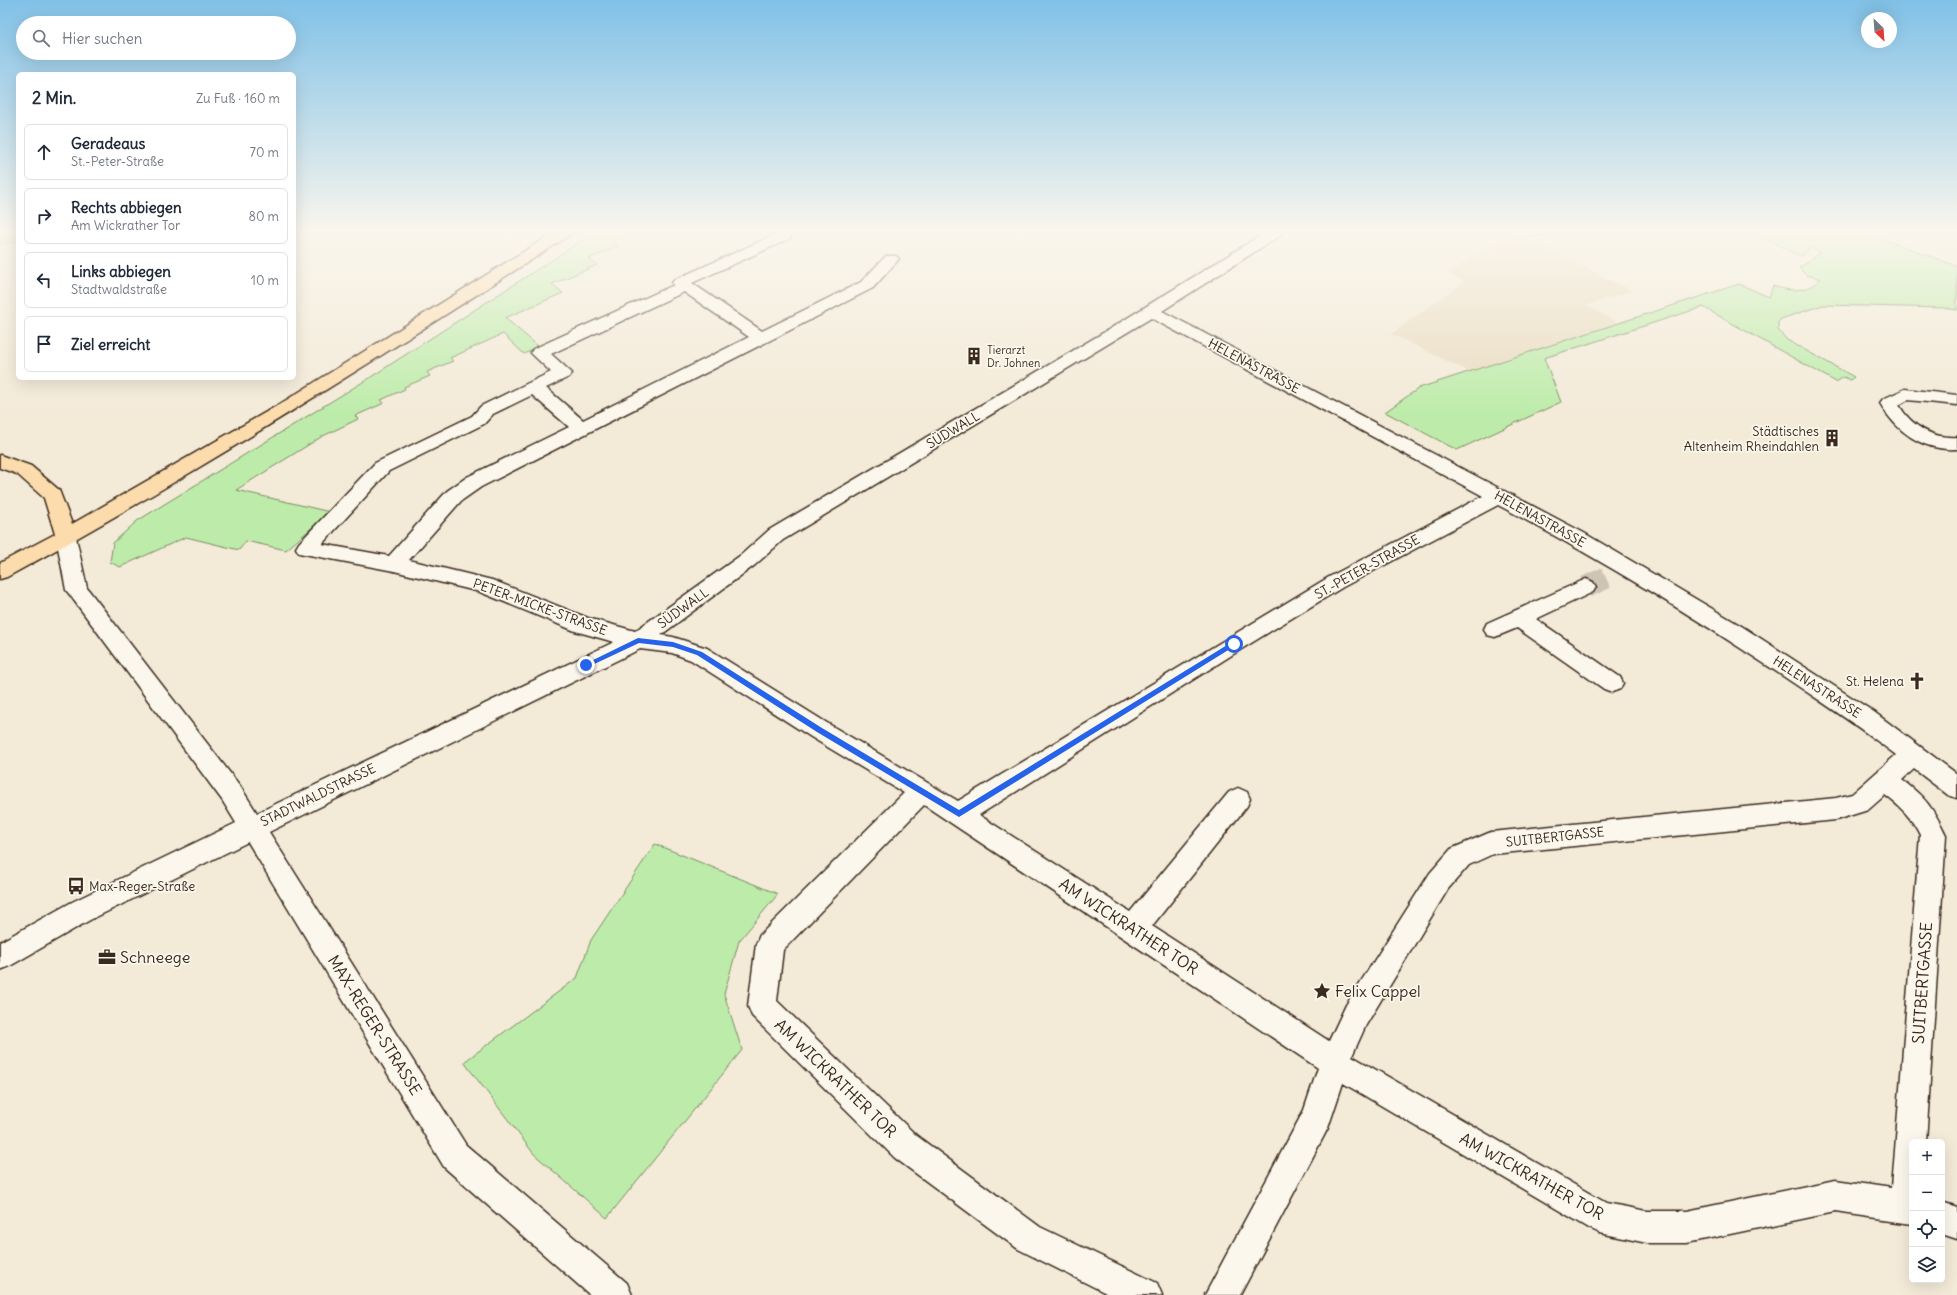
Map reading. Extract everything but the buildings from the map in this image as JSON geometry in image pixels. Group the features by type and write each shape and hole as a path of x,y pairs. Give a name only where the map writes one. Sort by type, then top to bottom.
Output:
{"main road":[{"path":"0,572 66,537 224,445 468,292"},
{"path":"0,461 24,470 52,495 59,512 66,537"}],"street":[{"name":"PETER-MICKE-STRASSE","path":"638,640 583,625 485,585 394,564 306,548 382,467 478,420 487,410 563,373 539,353 672,292"},
{"path":"695,292 761,338"},
{"path":"394,564 454,496 469,485 853,292"},
{"name":"SÜDWALL","path":"638,640 748,560 776,535 1180,292"},
{"name":"HELENASTRASSE","path":"1150,311 1577,538 1621,571 1735,634 1859,714 1957,788"},
{"path":"534,386 582,428"},
{"path":"1957,400 1906,394 1889,403 1897,418 1909,428 1941,443 1957,443"},
{"name":"ST.-PETER-STRASSE","path":"959,814 1336,582 1499,496"},
{"name":"MAX-REGER-STRASSE","path":"66,537 77,590 231,793 455,1156 615,1295"},
{"path":"1495,629 1586,587"},
{"path":"1518,618 1612,683"},
{"name":"AM WICKRATHER TOR","path":"638,640 673,645 699,654 819,730 959,814 1335,1062 1600,1216 1624,1223 1647,1227 1687,1227 1835,1196 1909,1206"},
{"name":"STADTWALDSTRASSE","path":"0,957 81,911 638,640"},
{"name":"SUITBERTGASSE","path":"1335,1062 1360,1009 1439,881 1460,857 1491,843 1836,810 1859,803 1913,755"},
{"name":"SUITBERTGASSE","path":"1884,780 1906,797 1922,813 1933,835 1911,1175"},
{"name":"AM WICKRATHER TOR","path":"922,791 770,944 762,1006 906,1147 1029,1238 1145,1295"},
{"path":"1133,929 1238,799"},
{"path":"1222,1295 1316,1117 1335,1062"},
{"path":"1945,1219 1957,1223"}],"shaded area":[{"path":"1449,292 1627,292 1587,305 1618,323 1468,371 1391,334"}],"green space":[{"path":"502,292 563,293 505,318 539,347 524,354 503,334 450,358 453,361 427,372 430,376 404,387 405,389 381,400 384,403 355,416 358,419 321,437 236,490 330,512 286,550 246,541 239,550 186,537 120,567 110,562 113,543 137,521 371,377"},
{"path":"1713,292 1758,292 1769,297 1771,292 1957,292 1957,310 1946,308 1823,305 1781,319 1778,322 1778,330 1787,340 1854,377 1850,380 1844,377 1836,382 1703,307 1544,358 1561,402 1457,450 1385,412 1419,388"},
{"path":"655,844 778,894 739,941 724,994 742,1050 607,1218 534,1154 464,1062 577,978 591,940"}],"tunnel":[{"path":"1586,587 1614,574"}],"place":[{"name":"Tierarzt Dr. Johnen","path":"974,356"},
{"name":"Städtisches Altenheim Rheindahlen","path":"1832,438"},
{"name":"St. Helena","path":"1917,681"},
{"name":"Max-Reger-Straße","path":"76,886"},
{"name":"Schneege","path":"107,957"},
{"name":"Felix Cappel","path":"1322,991"}],"route":[{"path":"586,665 638,640 673,645 699,654 819,730 959,814 1234,644"}]}
